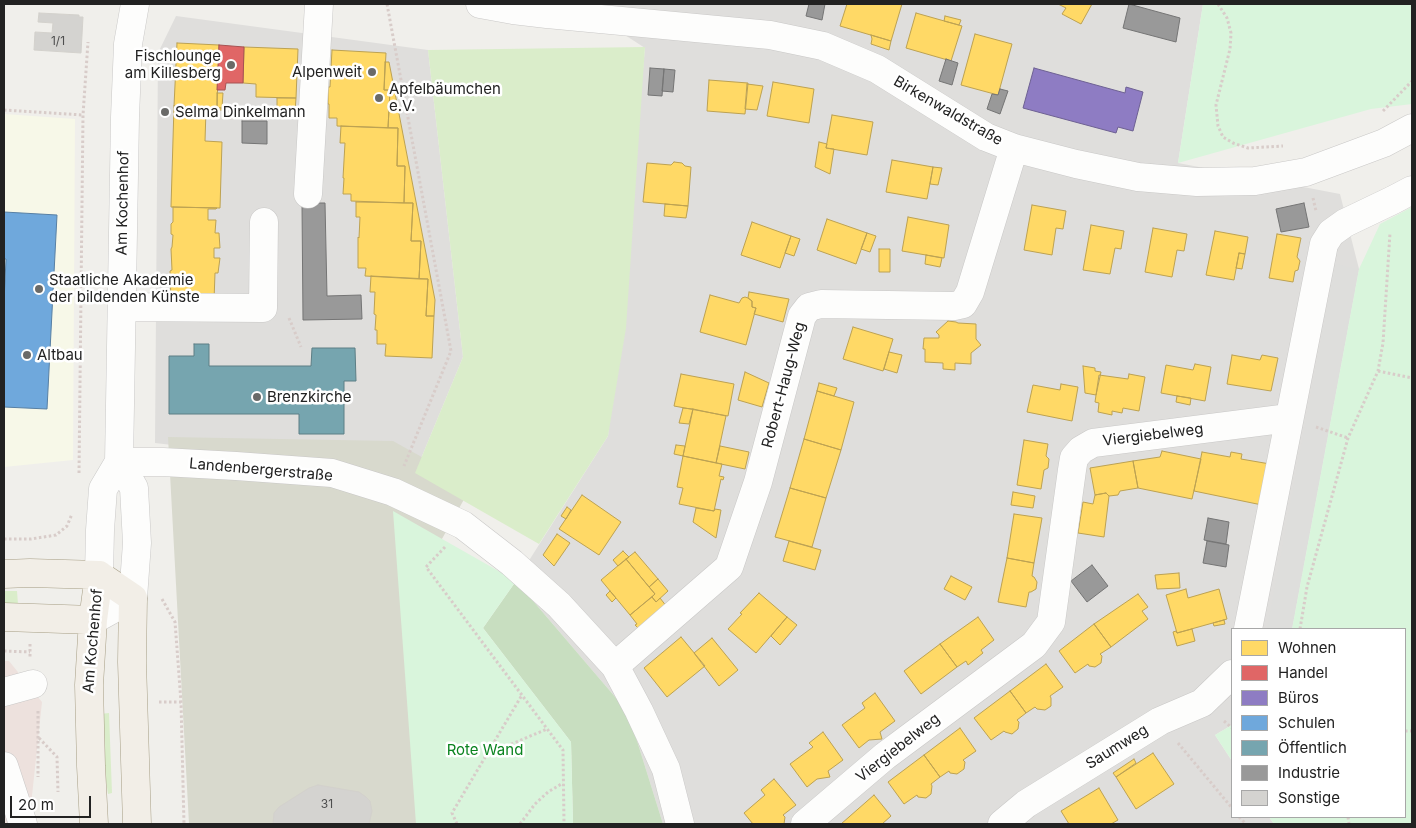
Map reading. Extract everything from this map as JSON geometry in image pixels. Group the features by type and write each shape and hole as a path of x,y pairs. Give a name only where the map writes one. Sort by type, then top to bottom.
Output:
{"main road":[{"path":"4,574 99,575 133,598 132,662 137,824"},
{"name":"Am Kochenhof","path":"94,824 89,703 93,620 99,575"},
{"path":"4,617 93,620"}],"street":[{"name":"Am Kochenhof","path":"99,575 103,489 119,462 126,68 135,4"},
{"path":"308,194 319,4"},
{"name":"Birkenwaldstraße","path":"480,4 547,14 770,35 823,46 877,68 986,136 1014,148 1138,177 1196,182 1255,181 1306,172 1384,143 1412,128"},
{"name":"Robert-Haug-Weg","path":"615,666 729,567 758,482 802,316 809,307 821,304 954,306 963,304 970,292 1014,148"},
{"path":"1248,628 1324,244 1331,233 1345,223 1412,190"},
{"path":"122,308 263,308 264,222"},
{"name":"Viergiebelweg","path":"805,824 885,756 1034,645 1051,622 1074,458 1081,450 1093,443 1289,418"},
{"path":"93,620 133,598 137,543 134,488 119,462"},
{"name":"Landenbergerstraße","path":"119,462 163,462 332,473 393,492 463,525 512,563 559,605 615,666 640,711 666,769 680,824"},
{"name":"Saumweg","path":"1002,824 1026,804 1160,721 1202,703 1231,675"},
{"path":"4,692 32,684"},
{"path":"4,766 22,824"}],"path":[{"path":"387,4 452,352 393,492"},
{"path":"1218,4 1228,18 1231,33 1230,50 1216,105 1218,126 1223,137 1248,148 1290,145"},
{"path":"79,477 83,115 88,42"},
{"path":"4,110 83,115"},
{"path":"1300,628 1307,587 1348,438 1378,371 1383,344 1389,237"},
{"path":"1378,371 1412,378"},
{"path":"1289,418 1348,438"},
{"path":"4,539 31,539 56,534 66,526 72,512"},
{"path":"463,525 426,568 563,750 564,824"},
{"path":"175,622 181,702 184,824"},
{"path":"4,651 30,652 32,684 38,704 38,782"},
{"path":"457,824 452,813 522,695"},
{"path":"1160,721 1231,807"},
{"path":"486,755 547,729"},
{"path":"39,738 57,757 58,792"},
{"path":"520,824 535,804 548,792 563,783"}],"shaded area":[{"path":"577,4 1203,4 1178,163 1340,194 1359,269 1292,628 1231,628 1231,726 1215,735 1231,759 1231,818 1270,818 1274,824 663,824 628,712 516,581 608,436 645,48"},
{"path":"176,16 428,50 463,357 415,473 155,443 158,53"},
{"name":"Staatliche Akademie der bildenden Künste","path":"4,114 75,119 73,460 4,467"},
{"path":"1335,264 1359,269 1292,628 1267,628"},
{"path":"168,437 393,441 472,485 423,573 440,824 189,824"},
{"path":"4,661 9,661 42,702 29,824 4,824"}],"green space":[{"path":"1203,4 1412,4 1412,104 1371,109 1178,163"},
{"path":"645,47 626,328 608,436 539,544 415,473 463,357 428,50"},
{"path":"1412,207 1412,824 1274,824 1270,818 1406,818 1406,628 1292,628 1359,269 1380,224"},
{"name":"Rote Wand","path":"393,511 516,581 483,628 571,742 573,824 416,824"},
{"path":"516,581 628,712 663,824 573,824 571,742 483,628"},
{"path":"4,591 17,591 18,604 4,604"},
{"path":"109,713 112,793 108,794 99,734 100,714"},
{"path":"1231,726 1231,759 1215,735"}],"building: Wohnen":[{"path":"847,4 902,4 891,41 840,26"},
{"path":"1058,4 1092,4 1081,24 1062,14 1066,8"},
{"path":"916,13 962,26 951,61 906,48"},
{"path":"945,16 961,20 959,25 944,21"},
{"path":"975,34 1012,44 998,95 961,85"},
{"path":"871,35 891,41 889,50 871,44"},
{"path":"177,43 219,45 217,108 174,106"},
{"path":"244,47 298,49 296,98 256,97 256,84 243,83"},
{"path":"332,50 386,53 384,90 390,90 388,128 337,126 337,118 329,118 328,87 330,87"},
{"path":"385,62 389,62 435,300 434,316 426,316 428,279 419,279 421,241 411,241 413,203 404,203 405,166 397,166 398,128 388,128 390,90 384,90"},
{"path":"709,80 748,83 745,114 707,111"},
{"path":"773,82 814,89 809,123 767,116"},
{"path":"747,84 763,86 757,110 745,109"},
{"path":"217,93 223,93 222,108 217,108"},
{"path":"277,98 296,98 295,112 277,111"},
{"path":"174,106 222,108 223,110 206,110 205,141 222,142 220,208 171,207"},
{"path":"832,115 873,122 867,155 826,148"},
{"path":"341,126 398,128 397,166 405,166 404,203 351,201 351,194 343,194 345,143 340,143"},
{"path":"819,142 827,144 826,148 834,149 830,174 815,167"},
{"path":"892,160 933,167 927,199 886,192"},
{"path":"674,162 691,167 688,206 643,202 647,163 671,165"},
{"path":"933,167 942,168 938,185 930,184"},
{"path":"356,202 413,203 411,241 421,241 419,279 365,276 366,268 358,268 360,217 356,217"},
{"path":"665,204 688,206 686,218 664,216"},
{"path":"1032,205 1066,211 1063,229 1056,228 1052,255 1024,250"},
{"path":"173,207 217,208 208,209 208,220 216,220 215,233 219,233 220,248 214,248 214,258 220,258 218,273 215,273 214,301 171,300 170,271 172,270 171,249 173,235 171,234 171,224 173,222"},
{"path":"908,217 949,225 944,258 902,251"},
{"path":"827,219 867,233 856,264 817,250"},
{"path":"752,222 791,236 780,268 741,255"},
{"path":"1091,225 1124,231 1121,249 1115,248 1110,274 1083,270"},
{"path":"1153,228 1187,234 1184,251 1177,250 1172,277 1145,272"},
{"path":"1215,231 1248,237 1245,254 1239,253 1234,280 1206,275"},
{"path":"867,233 876,236 870,252 861,249"},
{"path":"1277,234 1301,238 1297,257 1300,261 1298,270 1295,271 1293,282 1269,278"},
{"path":"791,236 800,239 794,256 785,253"},
{"path":"879,249 890,249 890,272 879,272"},
{"path":"1239,253 1245,254 1242,269 1236,268"},
{"path":"926,255 942,258 940,267 925,264"},
{"path":"371,276 428,279 426,316 434,316 432,358 385,356 386,344 377,344 377,330 375,330 376,315 374,314 375,292 370,292"},
{"path":"749,292 789,299 783,322 754,314 756,308 752,307 752,301 748,298"},
{"path":"710,295 739,303 745,297 752,301 752,307 756,308 746,345 700,332"},
{"path":"948,321 976,324 976,339 981,345 971,353 971,364 955,363 955,370 943,369 943,363 925,362 925,349 923,349 924,338 939,338 936,332"},
{"path":"853,327 893,339 883,371 843,359"},
{"path":"889,352 902,355 897,373 884,369"},
{"path":"1232,355 1260,360 1262,355 1278,358 1271,391 1227,384"},
{"path":"1195,364 1211,367 1205,401 1161,393 1166,365 1193,370"},
{"path":"1083,366 1095,368 1095,371 1101,372 1096,395 1085,393"},
{"path":"745,372 769,383 762,407 738,400"},
{"path":"681,374 734,384 728,416 674,406"},
{"path":"1129,374 1145,377 1139,411 1123,408 1122,413 1112,411 1112,415 1098,412 1099,403 1095,402 1099,375 1128,379"},
{"path":"819,383 837,388 834,396 817,391"},
{"path":"1061,384 1078,387 1072,421 1027,412 1033,385 1060,390"},
{"path":"817,391 854,402 841,450 804,439"},
{"path":"1177,396 1191,398 1190,405 1176,402"},
{"path":"683,408 693,409 689,424 679,423"},
{"path":"693,409 726,416 716,463 683,456"},
{"path":"804,439 841,450 826,498 790,488"},
{"path":"1024,440 1048,444 1046,456 1049,459 1048,468 1044,470 1041,489 1017,485"},
{"path":"676,445 685,446 683,456 674,454"},
{"path":"720,446 749,452 745,469 716,463"},
{"path":"1162,451 1201,459 1192,499 1138,488 1133,461 1160,457"},
{"path":"1202,452 1230,457 1231,452 1242,454 1241,459 1270,464 1262,505 1194,491"},
{"path":"683,456 722,464 719,476 724,477 723,480 721,479 714,511 679,504 683,488 677,487"},
{"path":"1133,461 1138,488 1120,491 1118,495 1109,496 1106,493 1095,495 1090,468"},
{"path":"790,488 826,498 812,547 775,537"},
{"path":"1013,492 1035,496 1033,508 1011,505"},
{"path":"1106,493 1109,496 1104,537 1078,533 1083,502 1093,504 1095,495"},
{"path":"582,495 621,522 599,555 559,529"},
{"path":"567,507 571,510 566,519 561,516"},
{"path":"696,508 714,511 715,509 721,510 716,538 693,522"},
{"path":"1014,514 1042,518 1034,563 1007,558"},
{"path":"557,534 570,543 554,566 543,555"},
{"path":"789,541 821,550 815,570 783,561"},
{"path":"623,551 629,557 618,566 613,560"},
{"path":"635,552 658,579 649,587 626,559"},
{"path":"1007,558 1034,563 1032,576 1037,582 1036,589 1029,592 1026,607 998,602"},
{"path":"626,559 655,594 630,615 601,580"},
{"path":"1179,573 1180,588 1157,589 1155,575"},
{"path":"951,576 972,587 965,600 944,589"},
{"path":"658,579 668,591 656,602 652,597 655,594 649,587"},
{"path":"1186,589 1188,598 1219,589 1227,619 1177,633 1166,595"},
{"path":"610,591 616,598 612,602 606,595"},
{"path":"759,593 787,617 756,653 728,629"},
{"path":"1138,594 1148,607 1142,611 1148,619 1111,647 1094,624"},
{"path":"652,597 656,602 660,598 667,607 640,630 630,615"},
{"path":"787,617 797,625 780,645 771,636"},
{"path":"978,617 994,640 981,650 983,653 968,665 966,661 957,667 940,644"},
{"path":"1224,620 1225,624 1214,626 1213,623"},
{"path":"1094,624 1111,647 1100,654 1102,656 1101,663 1095,667 1088,664 1075,673 1059,651"},
{"path":"1192,629 1195,641 1177,646 1173,632 1176,631 1177,633"},
{"path":"681,637 705,666 667,697 644,668"},
{"path":"712,638 738,670 719,686 694,653"},
{"path":"940,644 957,667 921,694 904,671"},
{"path":"1046,664 1063,687 1050,696 1051,706 1045,710 1035,707 1026,713 1010,691"},
{"path":"1010,691 1026,713 1017,720 1019,722 1018,729 1012,734 1004,731 991,740 974,718"},
{"path":"875,693 895,721 880,732 882,739 869,740 859,748 842,725 865,708 862,703"},
{"path":"960,728 976,751 963,760 965,762 964,769 957,774 950,773 949,771 940,777 924,755"},
{"path":"823,732 843,760 828,771 830,777 817,779 807,787 790,764 813,747 809,743"},
{"path":"1153,753 1174,784 1136,809 1116,777"},
{"path":"924,755 940,777 931,784 931,794 926,798 918,797 917,795 904,804 888,782"},
{"path":"1134,759 1136,763 1116,777 1113,773"},
{"path":"774,779 796,805 783,815 785,817 784,824 753,824 744,813 765,795 761,790"},
{"path":"1099,788 1118,820 1111,824 1069,824 1061,811"},
{"path":"874,795 891,816 882,824 841,824"}],"building: Handel":[{"name":"Fischlounge am Killesberg","path":"219,45 244,47 243,83 226,83 225,90 217,90"}],"building: Büros":[{"path":"1034,68 1125,93 1126,87 1143,92 1133,131 1118,127 1116,133 1023,108"}],"building: Schulen":[{"name":"Altbau","path":"4,212 57,215 47,409 4,407 6,259 4,259"}],"building: Öffentlich":[{"name":"Brenzkirche","path":"194,344 209,344 209,366 311,366 312,348 355,348 356,381 344,381 344,434 299,434 299,414 169,414 169,356 194,356"}],"building: Industrie":[{"path":"809,4 825,4 822,20 806,16"},
{"path":"1129,4 1180,18 1176,42 1123,28"},
{"path":"946,59 958,63 952,85 939,81"},
{"path":"650,68 664,69 662,96 648,95"},
{"path":"664,69 675,70 673,92 662,91"},
{"path":"1000,89 1008,91 1000,114 987,109 992,94 998,95"},
{"path":"242,121 267,121 267,144 242,143"},
{"path":"302,203 325,203 327,296 361,295 362,319 303,320"},
{"path":"1304,203 1309,227 1281,232 1276,209"},
{"path":"1208,518 1229,522 1226,544 1204,540"},
{"path":"1207,541 1229,545 1226,567 1203,563"},
{"path":"1092,565 1108,586 1087,602 1071,581"}],"building: Sonstige":[{"path":"39,13 79,15 79,17 83,17 81,53 34,50 35,32 52,33 53,23 38,22"},
{"path":"318,785 359,792 366,797 370,801 372,811 369,824 273,824 274,813 279,807 309,788"}],"place":[{"name":"Fischlounge am Killesberg","path":"231,65"},
{"name":"Alpenweit","path":"372,72"},
{"name":"Apfelbäumchen e.V.","path":"379,98"},
{"name":"Selma Dinkelmann","path":"165,112"},
{"name":"Staatliche Akademie der bildenden Künste","path":"39,289"},
{"name":"Altbau","path":"27,355"},
{"name":"Brenzkirche","path":"257,397"}]}
